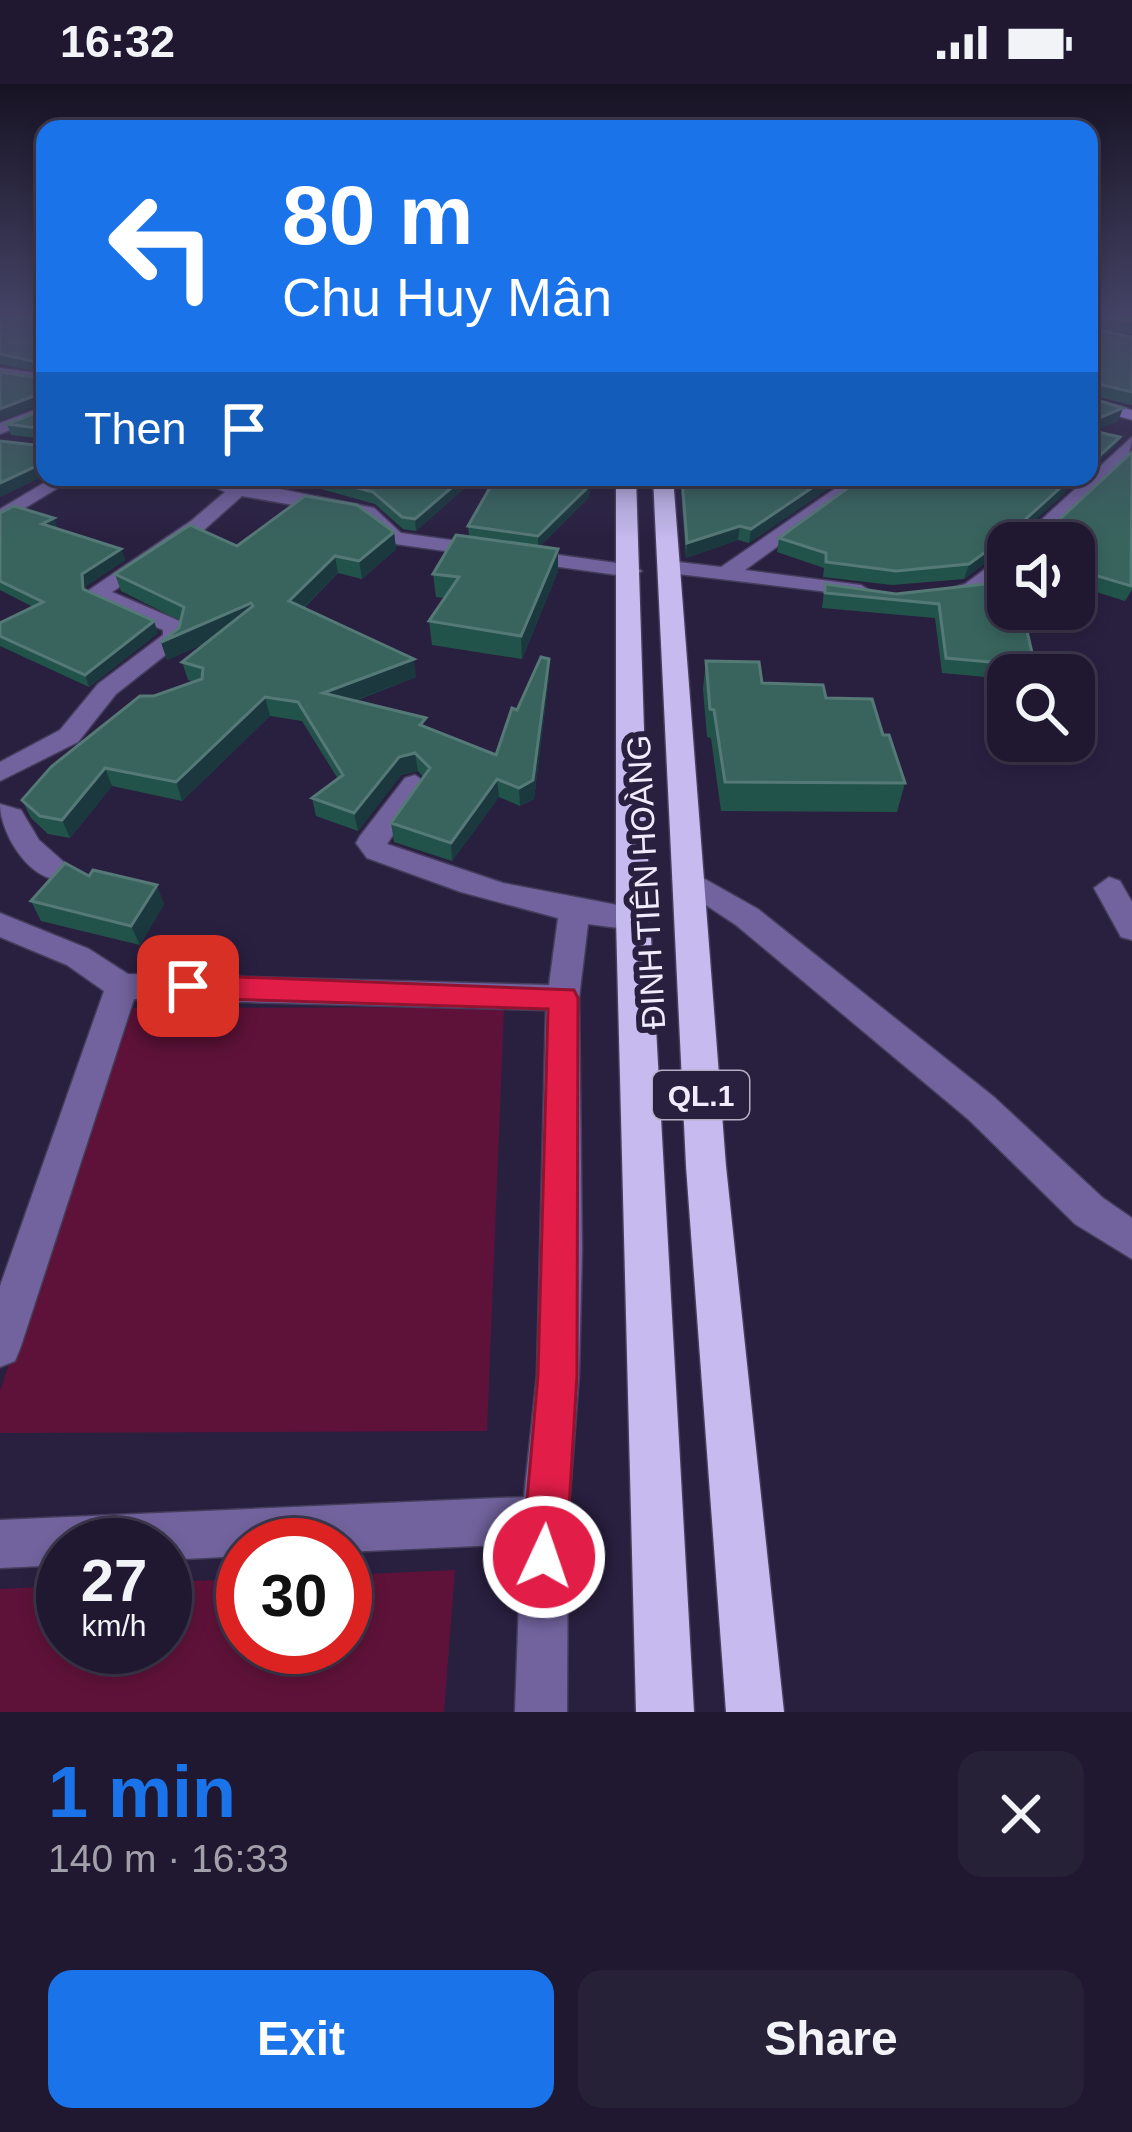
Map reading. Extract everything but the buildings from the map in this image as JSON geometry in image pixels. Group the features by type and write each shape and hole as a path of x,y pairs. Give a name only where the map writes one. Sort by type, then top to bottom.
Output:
{"highway":[{"name":"ĐINH TIÊN HOÀNG","path":"626,486 633,919 665,1712"},
{"name":"ĐINH TIÊN HOÀNG","path":"664,486 706,1166 755,1712"}],"main road":[{"path":"1098,406 1132,415"}],"street":[{"path":"0,429 36,415"},
{"path":"1098,479 1132,442"},
{"path":"0,517 52,486"},
{"path":"227,486 367,512 395,538 631,571"},
{"path":"727,574 851,486"},
{"path":"1077,486 1089,489"},
{"path":"1050,522 1092,486"},
{"path":"0,773 69,736 97,700 176,632 100,595 100,590 198,525 238,490"},
{"path":"670,567 904,597 972,589 987,576"},
{"path":"97,700 130,703"},
{"path":"415,784 370,843 376,851 431,872 574,913 633,919"},
{"path":"0,813 11,818 29,847 59,871"},
{"path":"687,879 747,917 981,1108 1089,1210 1132,1241"},
{"path":"1109,888 1132,928"},
{"path":"541,1712 545,1519 558,1375 563,998 574,913"},
{"path":"0,924 78,957 122,986 563,998"},
{"path":"0,1346 122,986"},
{"path":"0,1544 545,1519"}],"shaded area":[{"path":"504,1007 487,1431 0,1433 0,1391 133,1008"},
{"path":"455,1570 444,1712 0,1712 0,1589 36,1587 36,1674 192,1674 192,1581 216,1580 216,1674 372,1674 372,1574"}],"route":[{"path":"188,986 563,998 558,1375 544,1557"}]}
